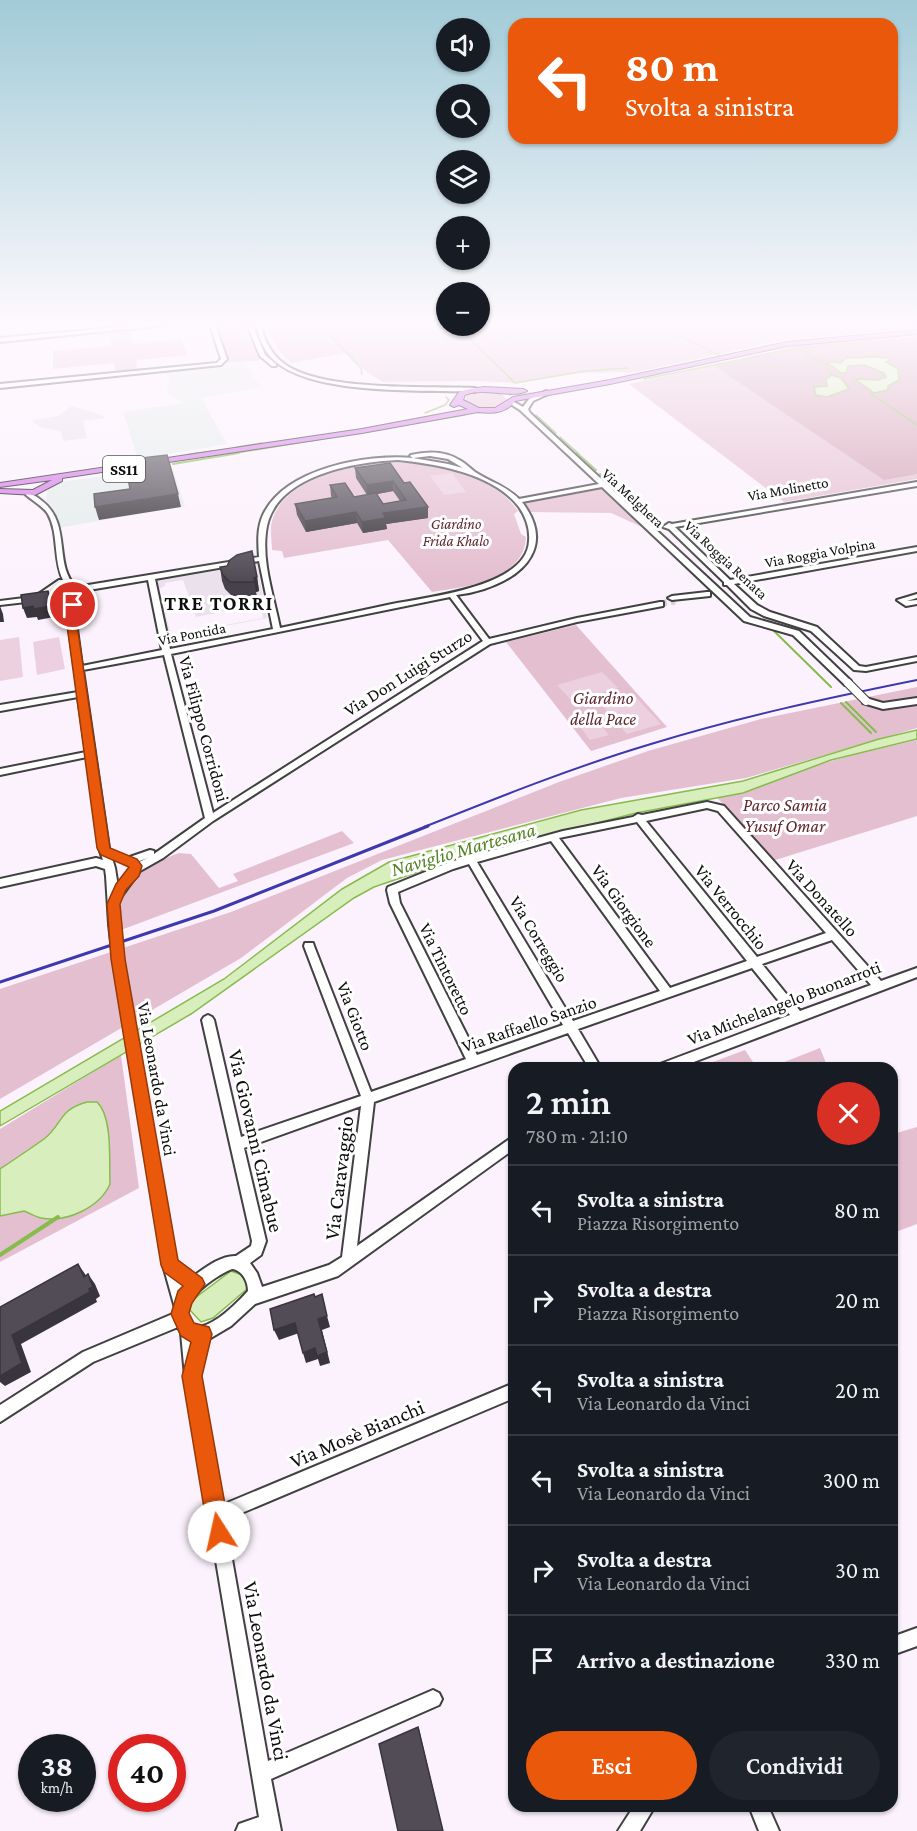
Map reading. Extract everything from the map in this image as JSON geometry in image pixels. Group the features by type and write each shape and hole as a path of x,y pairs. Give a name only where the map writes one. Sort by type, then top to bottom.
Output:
{"main road":[{"name":"SS11","path":"395,425 439,412 447,407"},
{"path":"469,407 477,410"},
{"name":"SS11","path":"0,488 24,490 43,488 63,478 477,410 502,408"},
{"name":"SS11","path":"0,488 85,471 204,455"},
{"name":"SS11","path":"24,490 36,482 85,471"},
{"path":"36,482 43,483 43,488"}],"street":[{"name":"Via Melghera","path":"520,407 700,579 717,590 750,621 796,633 866,701 883,706 917,701"},
{"path":"526,407 526,413"},
{"name":"Via Melghera","path":"502,408 523,414 602,485"},
{"path":"277,631 263,558 263,529 266,516 276,501 312,476 331,468 362,461 390,459 428,462 472,474 502,488 518,501 602,485"},
{"name":"Via Molinetto","path":"650,530 917,482"},
{"name":"Via Leonardo da Vinci","path":"42,503 43,488"},
{"name":"Via Leonardo da Vinci","path":"24,490 42,503 54,521 65,596 71,614 89,754 115,898 114,924 125,1007 170,1265 188,1322 192,1376 271,1827"},
{"name":"Via Pontida","path":"78,669 452,595 499,580 513,572 528,558 534,546 534,535 528,515 518,501"},
{"name":"Via Roggia Renata","path":"668,527 758,610 820,632 857,668 866,669 917,659"},
{"name":"Via Roggia Volpina","path":"728,583 917,549"},
{"path":"65,596 74,589 86,591 128,581 263,558"},
{"name":"Via Filippo Corridoni","path":"151,577 167,653 210,819"},
{"path":"43,596 63,578"},
{"name":"Via Leonardo da Vinci","path":"63,578 74,589"},
{"path":"71,614 73,605 86,591"},
{"path":"676,599 707,594"},
{"path":"452,595 487,642"},
{"path":"0,603 43,596 65,596 78,600"},
{"path":"917,597 901,600 906,604 917,602"},
{"name":"Via Don Luigi Sturzo","path":"130,863 176,844 210,819 487,642 659,603"},
{"path":"0,708 81,694"},
{"path":"0,772 89,754"},
{"name":"Via Donatello","path":"638,817 716,805 879,986"},
{"path":"471,860 553,837 638,817"},
{"name":"Via Verrocchio","path":"638,817 798,1017"},
{"name":"Via Giorgione","path":"553,837 668,994"},
{"path":"105,852 130,863"},
{"name":"Via Tintoretto","path":"471,860 405,883 392,890 395,903 474,1062"},
{"name":"Via Correggio","path":"471,860 591,1062"},
{"path":"0,883 96,862 105,864 118,879 129,877"},
{"path":"111,872 117,863 130,863"},
{"path":"115,898 129,877 130,863"},
{"name":"Via Raffaello Sanzio","path":"236,1145 833,935"},
{"name":"Via Giotto","path":"309,946 368,1099"},
{"name":"Via Michelangelo Buonarroti","path":"680,1062 917,972"},
{"name":"Via Giovanni Cimabue","path":"208,1020 260,1245 238,1263"},
{"name":"Via Caravaggio","path":"348,1261 368,1099"},
{"path":"251,1298 328,1274 508,1146"},
{"path":"0,1414 88,1357 188,1322 213,1329 251,1298 255,1291 255,1283 247,1269 238,1263 228,1263 196,1284 186,1294 188,1322"},
{"path":"170,1265 196,1284"},
{"path":"255,1283 279,1289"},
{"name":"Via Mosè Bianchi","path":"216,1516 508,1393"},
{"path":"898,1644 917,1637"},
{"path":"261,1774 433,1699"},
{"path":"628,1831 642,1812"},
{"path":"761,1812 769,1831"},
{"path":"246,1831 271,1827"}],"shaded area":[{"path":"70,407 77,407 104,416 104,418 83,421 87,438 63,441 61,431 42,428 32,421 25,422 58,416"},
{"path":"154,407 206,407 227,444 138,459 123,412"},
{"path":"776,407 917,407 917,474 884,480"},
{"path":"172,467 185,506 58,528 47,504 48,489 60,482"},
{"path":"452,473 466,492 444,495 430,476"},
{"path":"257,564 267,618 225,626 230,640 212,644 206,629 169,636 155,580","holes":["183,580 196,617 260,605 263,618 171,635 159,589 165,586 165,583"]},
{"path":"19,637 23,677 0,681 0,640"},
{"path":"59,637 65,669 37,675 33,642"},
{"path":"602,672 618,688 572,701 557,685"},
{"path":"632,693 661,724 627,734 599,702"},
{"path":"591,713 609,735 590,740 573,717"}],"green space":[{"path":"660,407 917,407 917,479 784,502"},
{"name":"Giardino Frida Khalo","path":"381,463 437,467 456,471 492,486 518,511 514,514 521,534 526,537 523,552 504,572 490,579 432,592 388,540 284,558 282,551 272,550 273,518 280,505 290,494 319,477"},
{"path":"600,488 642,527 611,513 527,512 520,502"},
{"name":"Giardino della Pace","path":"576,625 667,727 591,751 506,642"},
{"path":"917,687 917,728 746,778 621,798 382,860 347,878 241,958 0,1099 0,989 231,912 559,782 648,751 761,719"},
{"name":"Parco Samia Yusuf Omar","path":"917,740 917,816 772,861 714,794 853,755"},
{"path":"342,831 354,843 121,930 121,895 143,867 179,853 191,854 219,888 238,881 233,874"},
{"path":"820,1048 826,1062 784,1062"},
{"path":"745,1050 753,1062 713,1062"},
{"path":"121,1055 139,1188 0,1262 0,1129"},
{"path":"917,1127 917,1224 898,1231 898,1133"}],"water":[{"name":"Naviglio Martesana","path":"917,730 917,739 831,760 743,793 636,813 459,858 374,887 354,898 191,1014 0,1126 0,1111 224,979 342,889 389,862 581,810 743,781 879,739"},
{"path":"87,1102 97,1102 106,1118 108,1128 110,1184 99,1200 82,1212 61,1218 41,1218 24,1211 0,1216 0,1169 44,1139 71,1109"},
{"path":"231,1271 242,1275 247,1283 247,1289 213,1318 201,1322 189,1309 191,1301"}],"building":[{"path":"167,455 178,494 95,507 94,494 130,489 125,460"},
{"path":"390,463 404,483 410,482 428,507 383,513 386,518 362,522 356,512 305,521 295,504 337,497 330,485 345,483 354,497 376,493 383,504 406,500 393,481 367,485 355,468"},
{"path":"252,551 257,577 254,578 255,582 230,582 223,575 220,567 227,566 230,560 237,555"},
{"path":"48,591 51,606 23,608 21,595"},
{"path":"78,1264 84,1277 88,1274 93,1287 89,1289 90,1292 12,1335 22,1363 0,1376 0,1307"},
{"path":"314,1294 315,1297 322,1294 327,1316 318,1319 327,1352 317,1356 315,1348 303,1353 295,1323 274,1330 270,1309"},
{"path":"418,1727 443,1831 398,1831 379,1744"}],"waterway":[{"path":"425,413 439,407"},
{"path":"891,407 917,425"},
{"path":"231,454 465,415"},
{"path":"536,415 556,433"},
{"path":"560,437 579,454"},
{"path":"237,447 262,443"},
{"path":"191,454 213,451"},
{"path":"187,455 201,453"},
{"path":"173,464 239,453"},
{"path":"577,453 596,470"},
{"path":"600,474 651,521"},
{"path":"773,630 831,687"},
{"path":"846,702 876,732"},
{"path":"841,703 871,733"},
{"path":"0,1255 58,1217"}],"tunnel":[{"path":"660,604 675,601"}],"railway":[{"path":"424,827 565,772 684,734 817,701 917,680"},
{"path":"0,982 214,911 428,826"}],"district":[{"name":"TRE TORRI","path":"219,603"}],"route":[{"path":"73,605 71,618 104,848 105,852 132,862 135,866 134,873 123,883 115,898 114,924 118,959 170,1265 196,1284 184,1298 180,1314 182,1323 188,1330 199,1335 203,1334 192,1376 219,1532"}]}
